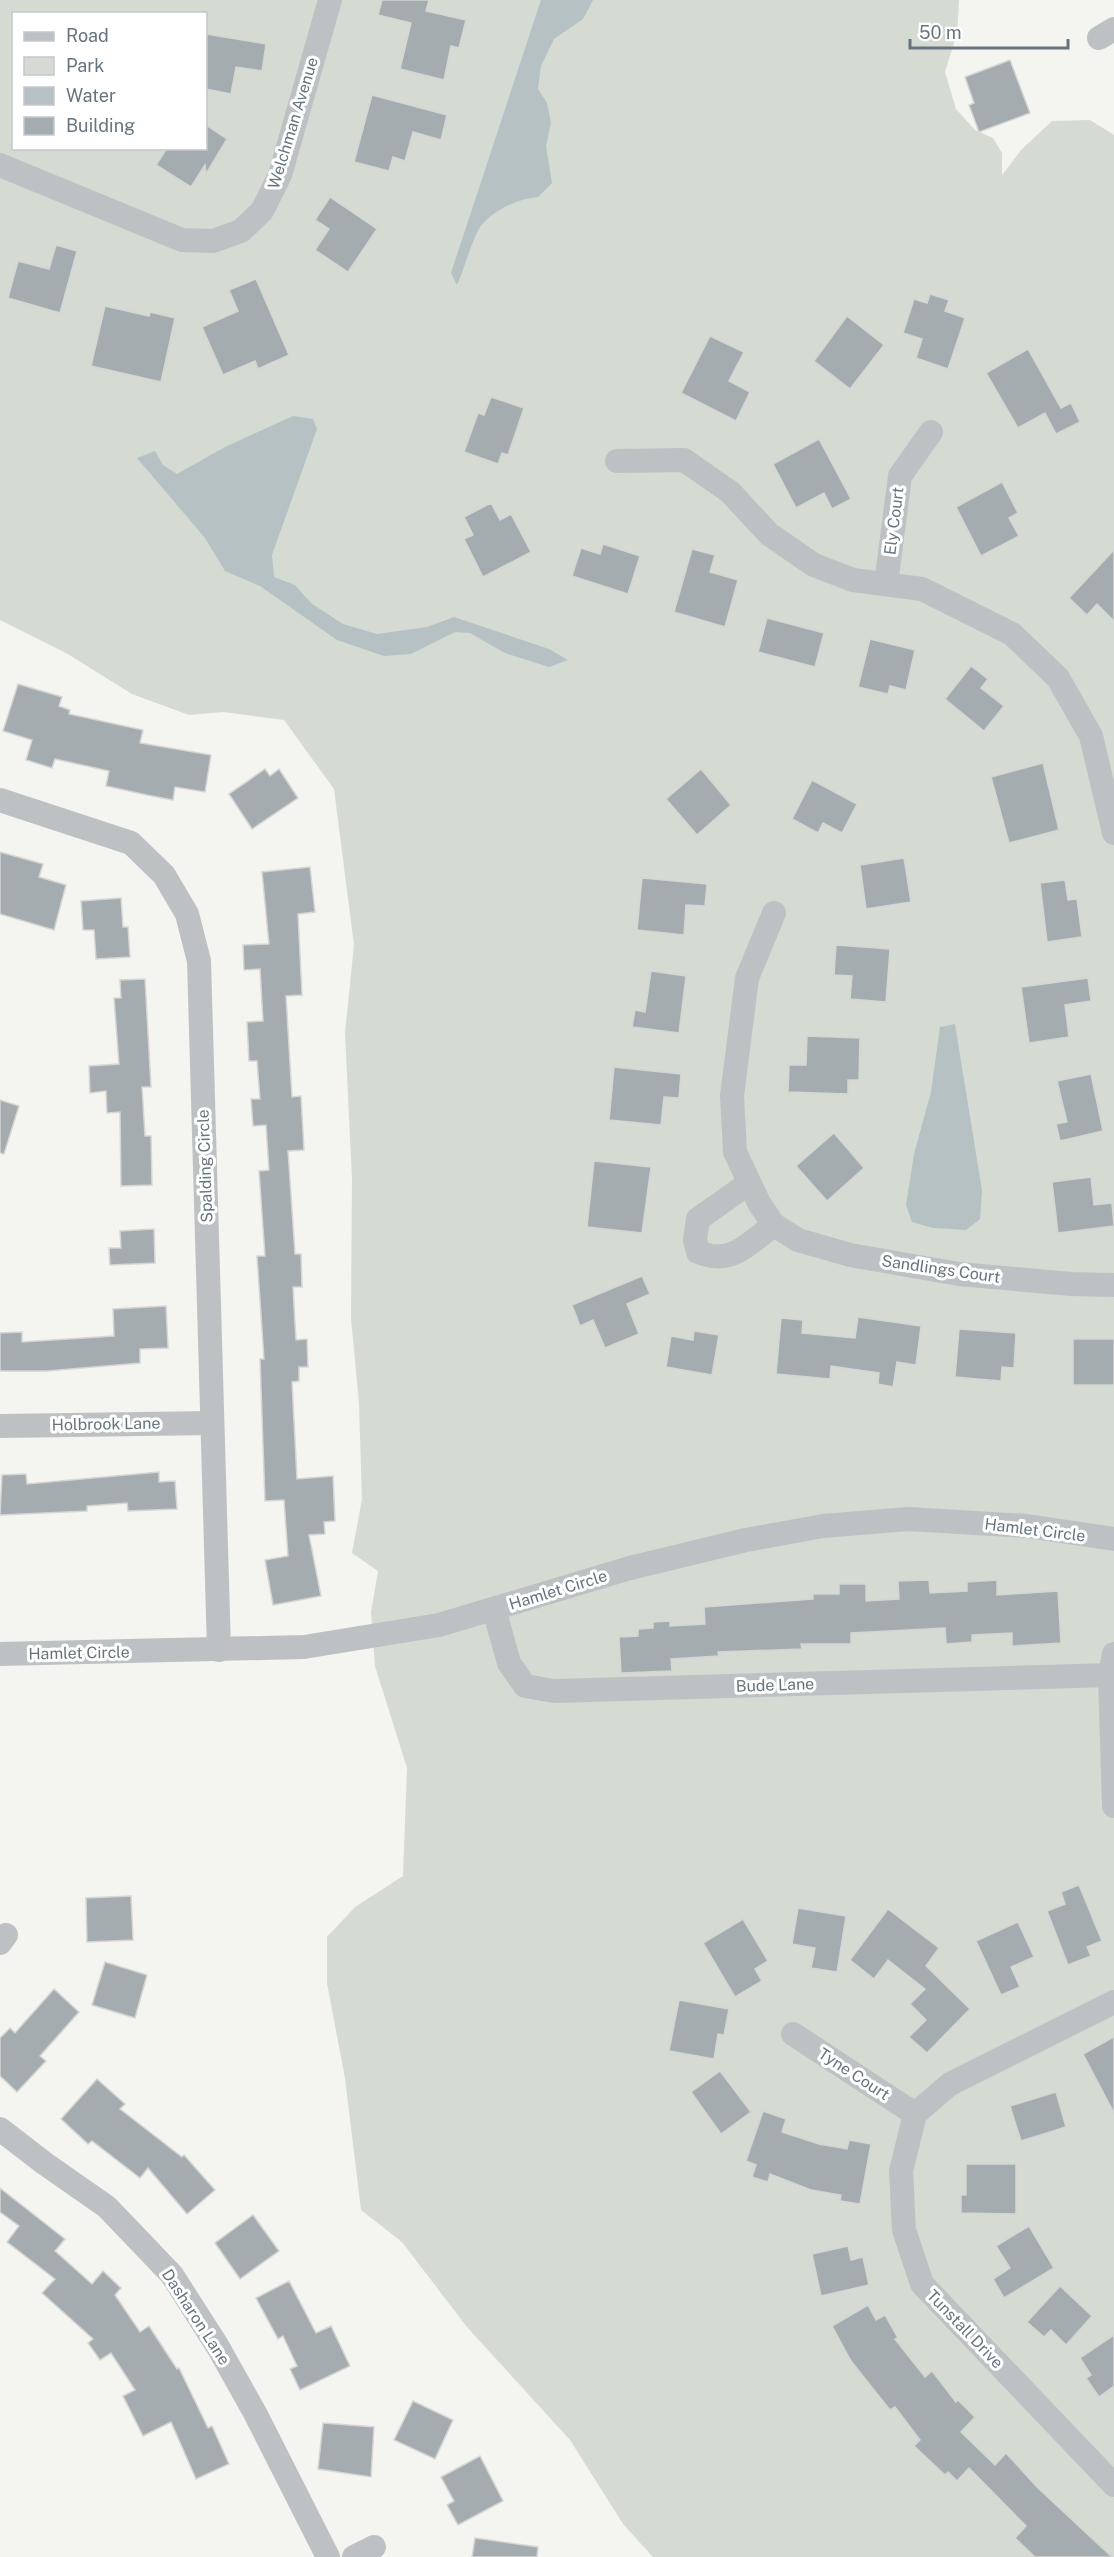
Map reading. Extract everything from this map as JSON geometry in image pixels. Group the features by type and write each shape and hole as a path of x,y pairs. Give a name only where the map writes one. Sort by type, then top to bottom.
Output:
{"street":[{"name":"Welchman Avenue","path":"0,165 182,240 213,241 241,231 262,211 280,175 330,0"},
{"name":"Ely Court","path":"886,584 900,476 931,432"},
{"path":"617,461 684,460 730,492 769,534 814,565 853,579 922,589 1012,634 1058,678 1091,736 1114,833"},
{"name":"Spalding Circle","path":"0,800 131,843 164,875 188,914 199,961 219,1650"},
{"name":"Sandlings Court","path":"774,913 747,978 732,1096 735,1152 749,1183 774,1225 798,1240 849,1256 959,1274 1114,1286"},
{"path":"749,1183 698,1219 694,1240 698,1252 714,1258 729,1257 774,1225"},
{"name":"Holbrook Lane","path":"0,1425 212,1423"},
{"name":"Hamlet Circle","path":"0,1654 304,1647 439,1625 630,1568 746,1540 823,1526 908,1519 1027,1526 1114,1539"},
{"name":"Bude Lane","path":"494,1609 509,1662 525,1686 554,1691 1112,1665"},
{"path":"1112,1665 1114,1806"},
{"path":"915,2114 950,2084 1114,2002"},
{"name":"Tyne Court","path":"793,2034 915,2114"},
{"name":"Tunstall Drive","path":"915,2114 901,2171 904,2230 922,2284 1114,2485"},
{"name":"Dasharon Lane","path":"0,2129 107,2207 172,2274 218,2347 255,2413 328,2557"}],"green space":[{"path":"0,0 959,0 957,33 945,72 956,109 975,130 993,138 1002,153 1002,175 1022,149 1052,121 1090,120 1114,135 1114,2557 653,2557 623,2524 570,2440 467,2327 402,2242 361,2210 345,2078 327,1983 327,1937 355,1907 403,1876 407,1768 375,1666 371,1612 378,1571 352,1553 362,1499 359,1403 351,1318 352,1179 345,1033 354,945 334,789 284,720 223,712 189,715 132,694 66,653 0,620"}],"water":[{"path":"541,0 593,0 583,19 554,39 541,66 538,89 547,103 551,123 546,146 552,183 538,197 506,206 485,221 477,233 457,285 451,273"},
{"path":"293,416 313,419 317,429 272,555 274,577 295,585 312,604 343,624 377,634 427,627 454,617 549,649 568,660 549,667 505,653 470,633 455,632 411,654 384,656 337,640 260,586 225,571 205,538 137,458 155,451 163,465 177,474 225,447"},
{"path":"955,1024 982,1191 980,1219 966,1230 933,1228 912,1222 906,1205 914,1154 931,1092 940,1027"}],"building":[{"path":"382,0 429,0 426,11 466,20 459,48 451,46 444,80 400,69 411,23 378,15"},
{"path":"207,34 266,44 262,71 236,67 231,94 207,89"},
{"path":"1010,60 1030,113 979,132 969,105 974,103 965,77"},
{"path":"372,95 447,115 441,140 413,132 405,161 393,157 389,171 354,162"},
{"path":"207,126 227,139 206,174 205,165 191,187 156,165 166,150 207,150"},
{"path":"330,197 377,229 348,272 315,250 329,229 315,220"},
{"path":"56,245 77,251 60,313 8,298 18,261 49,269"},
{"path":"256,279 289,355 258,369 255,361 223,375 202,327 238,311 229,290"},
{"path":"930,294 949,300 945,311 965,318 948,369 916,358 922,339 903,333 914,299 927,303"},
{"path":"105,306 149,316 150,312 175,318 161,382 91,366"},
{"path":"847,316 884,345 850,389 814,361"},
{"path":"710,336 744,352 729,381 750,392 736,421 681,393"},
{"path":"1028,349 1061,408 1071,403 1080,422 1056,434 1045,413 1018,428 986,373"},
{"path":"491,397 524,408 508,455 502,453 498,464 464,452 478,413 484,415"},
{"path":"819,439 851,499 832,509 824,493 796,508 773,464"},
{"path":"1002,482 1018,513 1009,518 1019,536 981,556 956,507"},
{"path":"491,503 500,520 511,514 531,552 483,577 464,539 473,535 464,517"},
{"path":"603,544 640,556 628,594 572,576 581,548 600,554"},
{"path":"692,549 715,555 710,572 738,580 725,627 674,612"},
{"path":"1114,550 1114,621 1097,604 1087,615 1069,598"},
{"path":"767,618 824,633 815,667 758,652"},
{"path":"870,639 915,650 906,690 890,686 888,694 858,687"},
{"path":"971,666 988,679 981,688 1004,706 984,731 945,699"},
{"path":"18,684 62,697 59,706 70,710 69,714 143,730 140,743 211,755 205,792 175,787 173,800 106,786 109,771 55,759 52,768 26,760 32,740 3,731"},
{"path":"1043,763 1059,830 1009,843 991,777"},
{"path":"265,769 270,776 279,769 298,798 252,829 229,794"},
{"path":"701,769 731,805 697,835 666,799"},
{"path":"812,780 857,804 842,833 823,823 818,833 792,819"},
{"path":"0,852 43,864 39,877 66,885 54,930 0,914"},
{"path":"904,858 911,902 866,909 860,865"},
{"path":"310,867 315,912 298,914 302,995 286,996 292,1097 301,1096 304,1150 288,1151 295,1254 301,1254 302,1287 293,1287 295,1324 296,1340 307,1339 308,1367 299,1367 299,1381 292,1382 297,1479 333,1476 335,1521 324,1522 325,1534 309,1535 321,1596 273,1605 265,1560 288,1556 284,1500 265,1501 260,1359 264,1359 257,1256 265,1256 259,1171 269,1170 266,1125 253,1126 251,1099 260,1099 257,1061 249,1061 247,1022 263,1021 260,969 244,970 243,945 269,944 262,872"},
{"path":"642,878 707,884 705,906 686,905 684,935 637,930"},
{"path":"1065,880 1068,900 1077,899 1082,937 1047,942 1040,883"},
{"path":"121,898 123,927 128,927 130,957 96,959 94,930 83,930 81,901"},
{"path":"836,945 890,949 886,1002 850,999 852,976 834,975"},
{"path":"651,971 686,976 679,1033 632,1027 635,1010 645,1012"},
{"path":"1088,978 1091,1001 1065,1005 1069,1037 1029,1043 1021,987"},
{"path":"145,979 151,1087 142,1087 145,1136 151,1136 152,1185 121,1186 120,1112 107,1113 106,1091 90,1093 89,1066 119,1064 114,998 121,998 120,980"},
{"path":"807,1036 860,1038 859,1080 848,1080 848,1094 788,1092 789,1065 806,1065"},
{"path":"614,1067 681,1074 679,1098 664,1097 661,1125 609,1120"},
{"path":"1091,1074 1103,1131 1060,1141 1056,1124 1067,1122 1057,1081"},
{"path":"0,1100 19,1106 4,1154 0,1153"},
{"path":"834,1133 864,1168 827,1201 796,1166"},
{"path":"594,1161 651,1167 642,1233 587,1227"},
{"path":"1091,1177 1094,1205 1112,1203 1114,1226 1058,1233 1052,1182"},
{"path":"154,1229 155,1263 110,1265 109,1248 121,1248 120,1231"},
{"path":"642,1276 650,1294 627,1304 639,1334 605,1348 593,1320 580,1326 572,1305"},
{"path":"166,1306 168,1348 140,1349 140,1363 47,1371 0,1371 0,1333 22,1332 22,1342 114,1336 113,1309"},
{"path":"858,1317 921,1326 916,1365 897,1362 893,1387 878,1384 879,1373 831,1366 830,1379 776,1374 781,1318 803,1320 802,1333 855,1338"},
{"path":"959,1329 1016,1333 1014,1368 1002,1367 1001,1381 955,1377"},
{"path":"694,1331 719,1335 712,1375 666,1367 671,1336 693,1340"},
{"path":"1073,1339 1114,1339 1114,1385 1073,1385"},
{"path":"159,1472 159,1482 175,1481 177,1509 128,1511 127,1503 87,1506 87,1511 0,1515 2,1475 26,1474 27,1484"},
{"path":"929,1580 930,1593 967,1591 967,1582 997,1580 997,1595 1058,1591 1061,1643 1012,1646 1012,1633 972,1635 972,1642 946,1644 945,1628 851,1633 851,1644 801,1644 802,1649 718,1652 719,1656 671,1659 672,1671 621,1673 619,1637 638,1636 638,1629 653,1628 653,1622 670,1621 670,1626 705,1624 704,1607 813,1599 813,1594 839,1594 839,1584 866,1584 866,1601 899,1599 898,1581"},
{"path":"1079,1885 1102,1941 1087,1947 1091,1956 1068,1965 1047,1911 1065,1904 1061,1892"},
{"path":"131,1896 133,1940 87,1942 86,1898"},
{"path":"798,1908 846,1916 837,1972 811,1968 815,1948 792,1944"},
{"path":"888,1909 939,1948 926,1966 970,2009 927,2053 909,2037 926,2020 910,2004 925,1989 888,1960 874,1979 850,1960"},
{"path":"743,1919 768,1961 755,1969 762,1981 735,1997 703,1943"},
{"path":"1018,1922 1034,1957 1011,1967 1020,1987 1001,1995 976,1941"},
{"path":"105,1962 147,1975 135,2018 92,2005"},
{"path":"54,1989 79,2012 40,2056 46,2061 17,2092 0,2076 0,2038 10,2028 15,2033"},
{"path":"679,2000 729,2009 724,2035 718,2034 714,2059 669,2051"},
{"path":"1114,2037 1114,2113 1083,2054"},
{"path":"720,2071 751,2112 721,2134 691,2092"},
{"path":"97,2079 125,2104 120,2109 182,2157 184,2155 215,2190 187,2214 148,2168 140,2178 92,2141 88,2144 61,2119"},
{"path":"1056,2092 1066,2127 1021,2141 1010,2106"},
{"path":"763,2111 786,2119 782,2132 819,2144 847,2149 849,2140 871,2144 860,2204 840,2201 841,2195 811,2190 770,2174 768,2182 752,2177 756,2165 746,2161"},
{"path":"966,2164 1016,2164 1016,2214 961,2213 961,2195 966,2195"},
{"path":"0,2188 65,2239 55,2251 92,2284 103,2271 121,2288 115,2295 140,2332 149,2326 177,2369 179,2368 208,2428 212,2426 229,2464 196,2479 171,2422 143,2436 123,2396 135,2390 111,2353 100,2360 88,2343 93,2339 42,2293 55,2279 7,2242 19,2226 0,2212"},
{"path":"253,2215 279,2251 240,2279 215,2243"},
{"path":"1029,2226 1054,2268 1004,2298 993,2279 1010,2268 996,2246"},
{"path":"848,2246 851,2260 863,2257 869,2285 821,2296 812,2254"},
{"path":"289,2281 316,2333 331,2326 350,2366 300,2390 290,2369 297,2366 283,2336 278,2339 256,2298"},
{"path":"1060,2286 1092,2316 1066,2345 1051,2330 1044,2337 1027,2322"},
{"path":"868,2305 876,2320 885,2315 898,2338 895,2339 925,2377 932,2371 956,2402 958,2400 975,2417 961,2432 995,2465 1006,2453 1037,2487 1112,2557 1035,2557 1015,2538 1026,2526 969,2468 957,2481 948,2472 945,2475 914,2446 920,2440 895,2407 890,2410 851,2361 832,2326"},
{"path":"1114,2335 1114,2386 1099,2397 1086,2378 1091,2375 1080,2358"},
{"path":"413,2401 453,2420 435,2459 394,2440"},
{"path":"323,2423 374,2427 371,2477 318,2469"},
{"path":"480,2456 503,2501 458,2525 447,2505 454,2501 441,2477"},
{"path":"475,2538 538,2547 537,2557 472,2557"}]}
